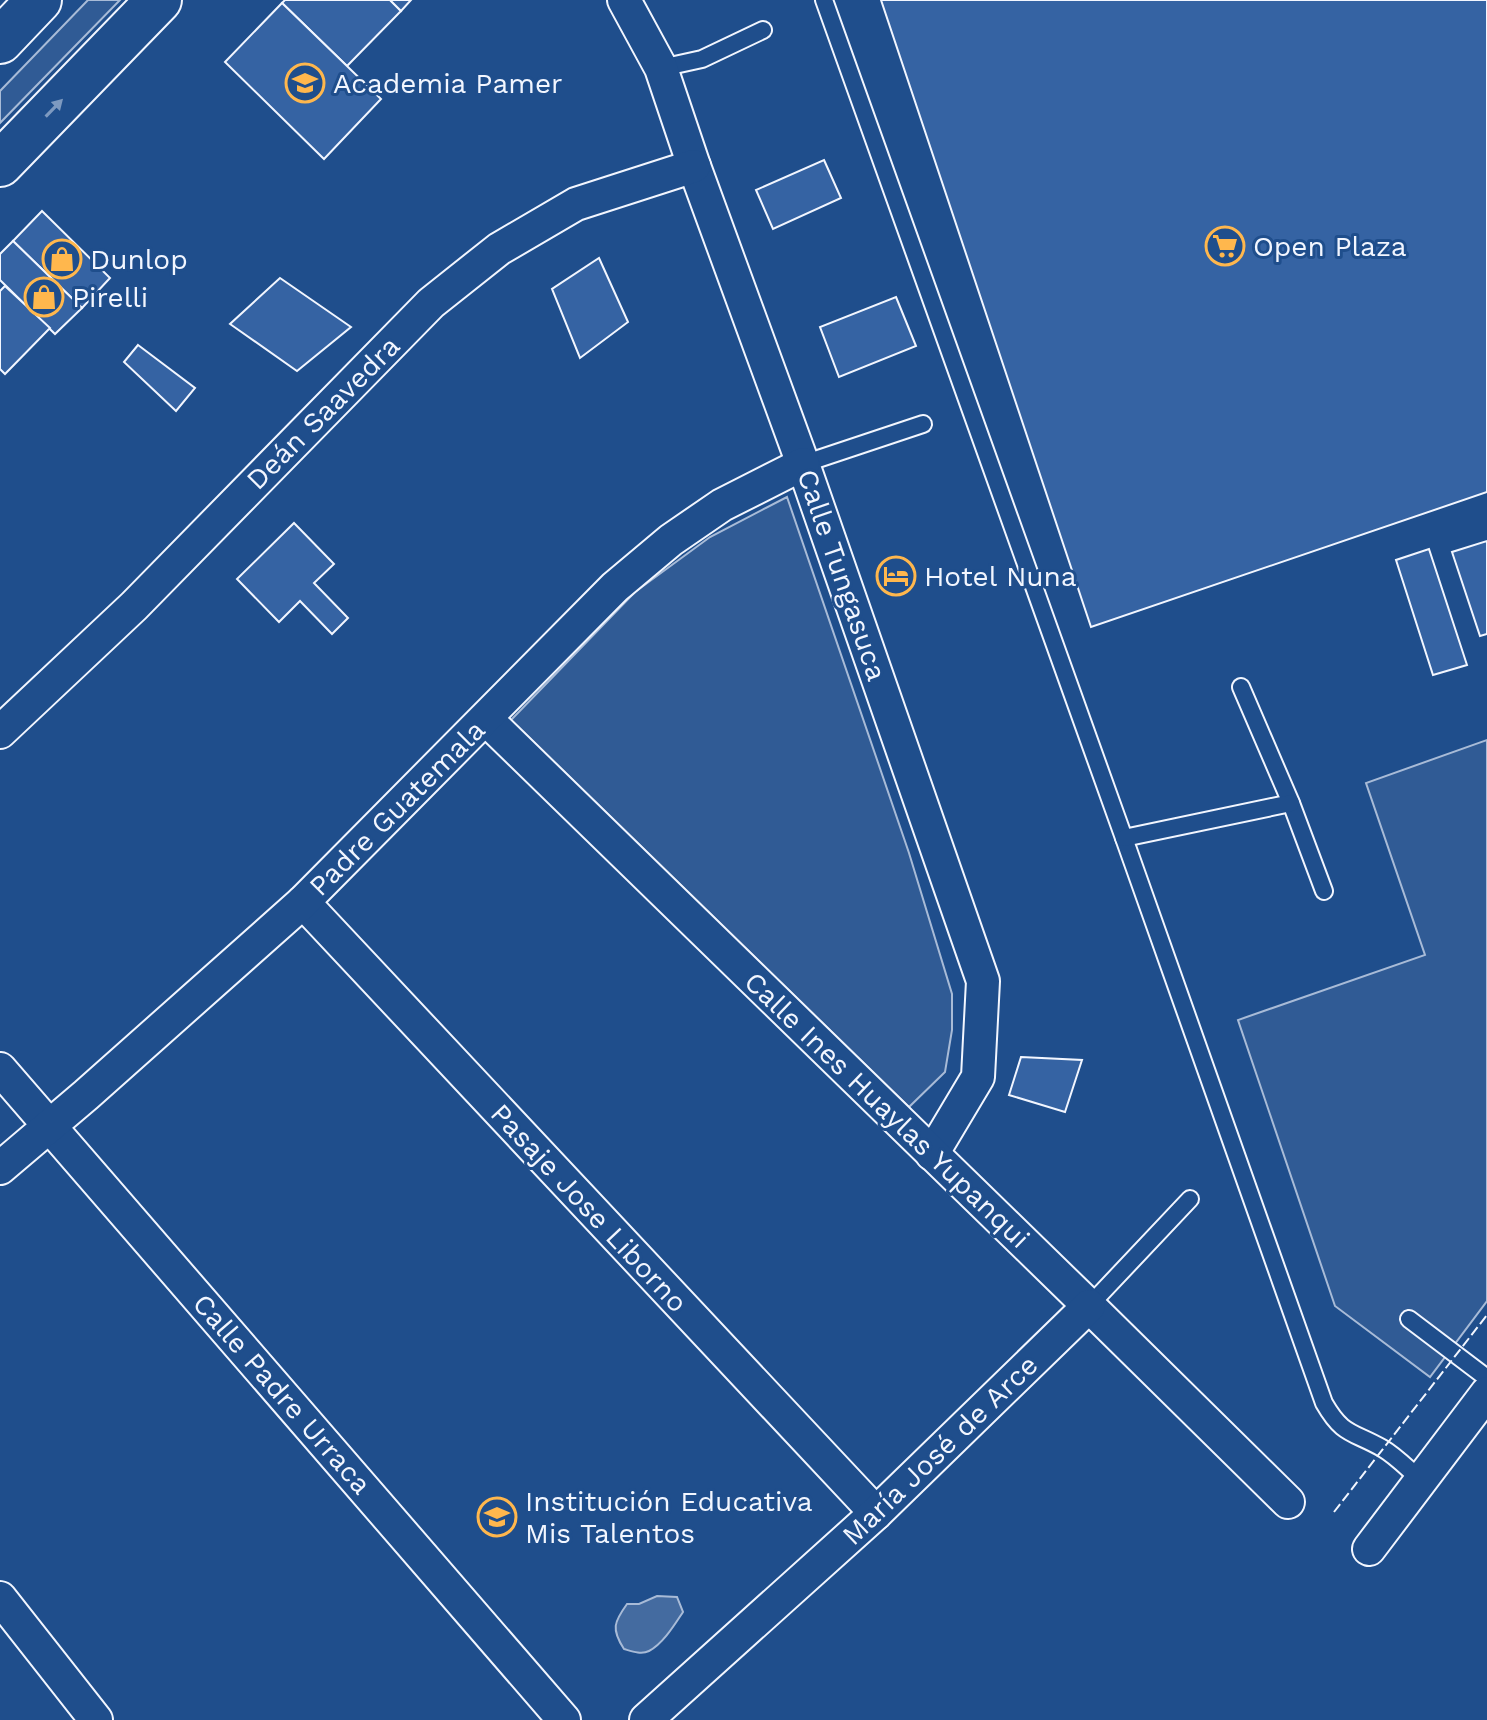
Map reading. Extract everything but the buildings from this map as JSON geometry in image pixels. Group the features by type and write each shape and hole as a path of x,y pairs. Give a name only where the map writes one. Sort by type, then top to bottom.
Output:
{"main road":[{"path":"0,41 39,0"},
{"path":"0,164 159,0"}],"street":[{"name":"Calle Tungasuca","path":"624,0 661,68 983,981 978,1077 932,1154"},
{"name":"Deán Saavedra","path":"0,732 134,606 431,303 499,249 576,204 694,166"},
{"name":"Padre Guatemala","path":"0,1168 303,902 615,587 671,540 722,505 803,464"},
{"name":"Calle Ines Huaylas Yupanqui","path":"486,719 1288,1502"},
{"name":"Pasaje Jose Liborno","path":"303,902 876,1513"},
{"name":"Calle Padre Urraca","path":"0,1069 564,1720"},
{"name":"María José de Arce","path":"646,1720 876,1513 1089,1306"},
{"path":"1369,1549 1487,1393"},
{"path":"0,1598 96,1720"}],"lane":[{"path":"824,0 1324,1403 1333,1419 1346,1431 1383,1449 1421,1480"},
{"path":"661,68 702,59 763,30"},
{"path":"803,464 923,424"},
{"path":"1241,687 1291,803 1324,891"},
{"path":"1124,838 1291,803"},
{"path":"1089,1306 1190,1199"},
{"path":"1409,1319 1487,1378"}],"shaded area":[{"path":"88,0 120,0 0,123 0,91"},
{"path":"787,497 909,853 952,994 952,1030 945,1072 909,1107 511,720 635,592 710,537"},
{"path":"1487,740 1487,1301 1430,1377 1335,1306 1238,1020 1425,955 1366,783"},
{"path":"657,1596 677,1597 683,1612 654,1648 643,1653 624,1649 616,1631 623,1610 627,1604 639,1604"}],"fence":[{"path":"1334,1512 1487,1315"}],"place":[{"name":"Academia Pamer","path":"305,83"},
{"name":"Open Plaza","path":"1225,246"},
{"name":"Dunlop","path":"62,259"},
{"name":"Pirelli","path":"44,297"},
{"name":"Hotel Nuna","path":"896,576"},
{"name":"Institución Educativa Mis Talentos","path":"497,1517"}]}
